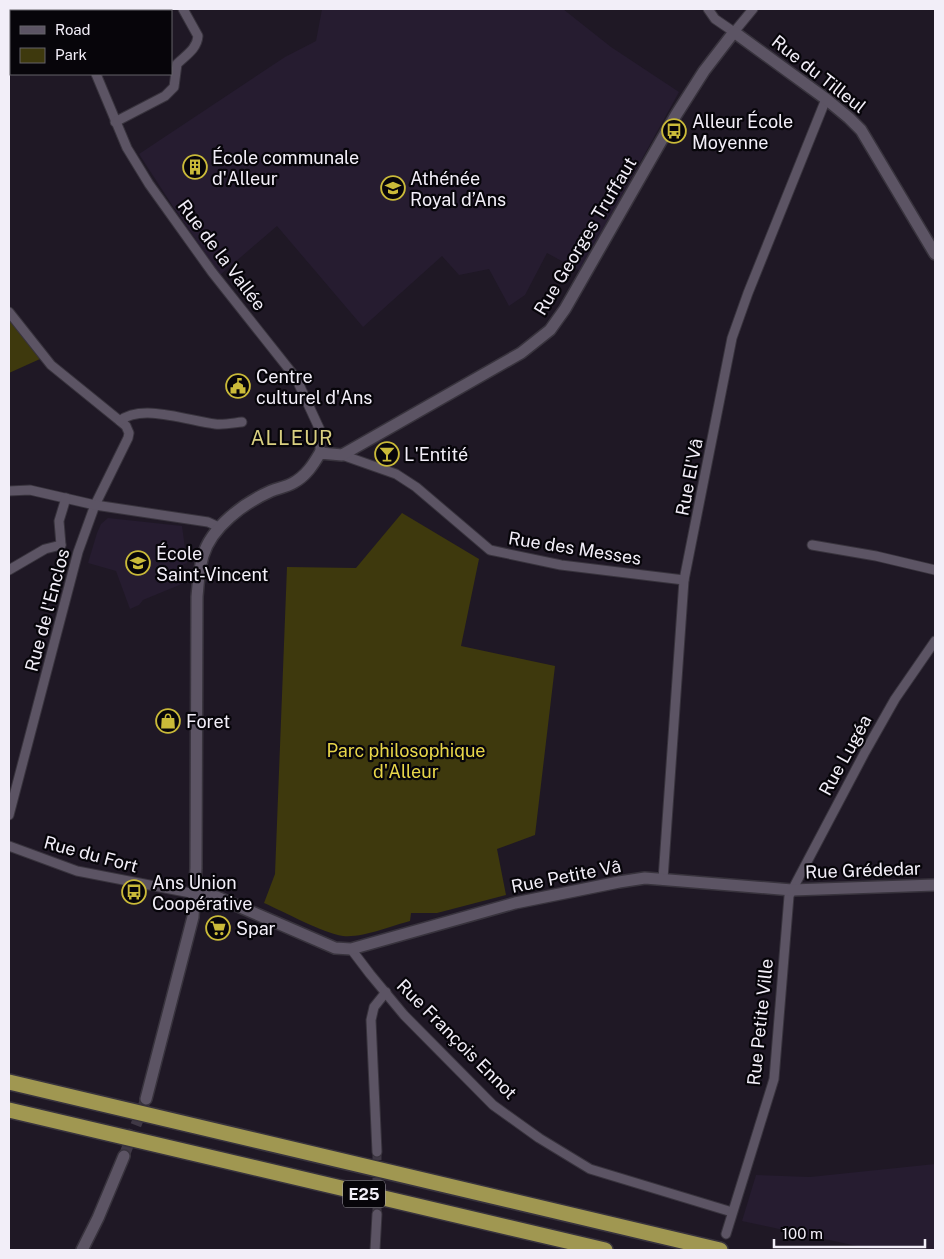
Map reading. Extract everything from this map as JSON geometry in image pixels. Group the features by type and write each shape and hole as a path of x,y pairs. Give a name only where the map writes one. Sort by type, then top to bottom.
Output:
{"highway":[{"name":"E25","path":"9,1082 720,1250"},
{"name":"E25","path":"9,1110 605,1250"}],"street":[{"path":"115,122 164,96 174,87 177,64 194,50 198,40 198,36 183,9"},
{"path":"708,9 715,19 734,32 753,9"},
{"name":"Rue du Tilleul","path":"734,32 826,99 861,130 935,254"},
{"name":"Rue Georges Truffaut","path":"342,455 521,353 550,330 565,309 676,115 704,70 734,32"},
{"name":"Rue de la Vallée","path":"96,75 127,148 149,184 212,272 296,378 320,430 320,453"},
{"name":"Rue El'Vâ","path":"663,879 684,580 732,338 748,293 826,99"},
{"path":"9,312 51,365 120,421 126,416 141,413 218,424 242,422"},
{"name":"Rue de l'Enclos","path":"9,815 78,552 95,505 128,438 129,433 126,426 120,421"},
{"path":"146,1098 194,917 196,894 197,590 203,554 219,526 248,504 271,491 293,484 308,472 320,453 342,455"},
{"name":"Rue des Messes","path":"342,455 403,478 490,550 560,566 684,580"},
{"path":"9,491 30,490 95,505 199,520 219,526"},
{"path":"61,545 59,521 66,498"},
{"path":"9,570 45,549 61,545 78,552"},
{"path":"812,545 876,556 935,570"},
{"name":"Rue Lugéa","path":"792,890 895,699 935,641"},
{"name":"Rue du Fort","path":"10,849 77,870 196,894"},
{"name":"Rue Petite Vâ","path":"351,949 515,903 645,878 792,890"},
{"name":"Rue Grédedar","path":"792,890 935,885"},
{"name":"Rue Petite Ville","path":"726,1234 774,1079 789,896 792,890"},
{"path":"196,894 217,897 335,948 351,949"},
{"name":"Rue François Ennot","path":"351,949 404,1015 493,1105 539,1138 590,1169 732,1212"},
{"path":"378,1152 370,1020 374,1007 386,992"},
{"path":"83,1250 124,1156"},
{"path":"375,1250 377,1214"}],"shaded area":[{"name":"Athénée Royal d’Ans","path":"322,9 563,9 611,47 679,92 580,271 547,253 525,295 509,306 489,269 459,275 442,256 363,327 277,226 220,275 139,154 285,57 316,41"},
{"name":"École Saint-Vincent","path":"108,518 182,526 187,563 182,565 189,581 143,600 139,605 130,609 116,571 88,563 101,524"},
{"path":"935,1164 935,1250 875,1250 742,1221 756,1175 810,1177"}],"green space":[{"path":"9,317 40,359 9,373"},
{"name":"Parc philosophique d'Alleur","path":"402,513 479,559 461,646 555,666 535,835 497,849 506,895 437,913 411,913 410,921 368,933 343,936 314,927 264,903 275,874 287,567 356,568"}],"tunnel":[{"path":"124,1156 146,1099"},
{"path":"377,1152 377,1214"}],"place":[{"name":"Alleur École Moyenne","path":"674,131"},
{"name":"École communale d'Alleur","path":"195,167"},
{"name":"Athénée Royal d’Ans","path":"393,188"},
{"name":"Centre culturel d'Ans","path":"238,386"},
{"name":"L'Entité","path":"387,454"},
{"name":"École Saint-Vincent","path":"138,563"},
{"name":"Foret","path":"168,721"},
{"name":"Ans Union Coopérative","path":"134,892"},
{"name":"Spar","path":"218,928"}],"district":[{"name":"ALLEUR","path":"292,438"}]}
